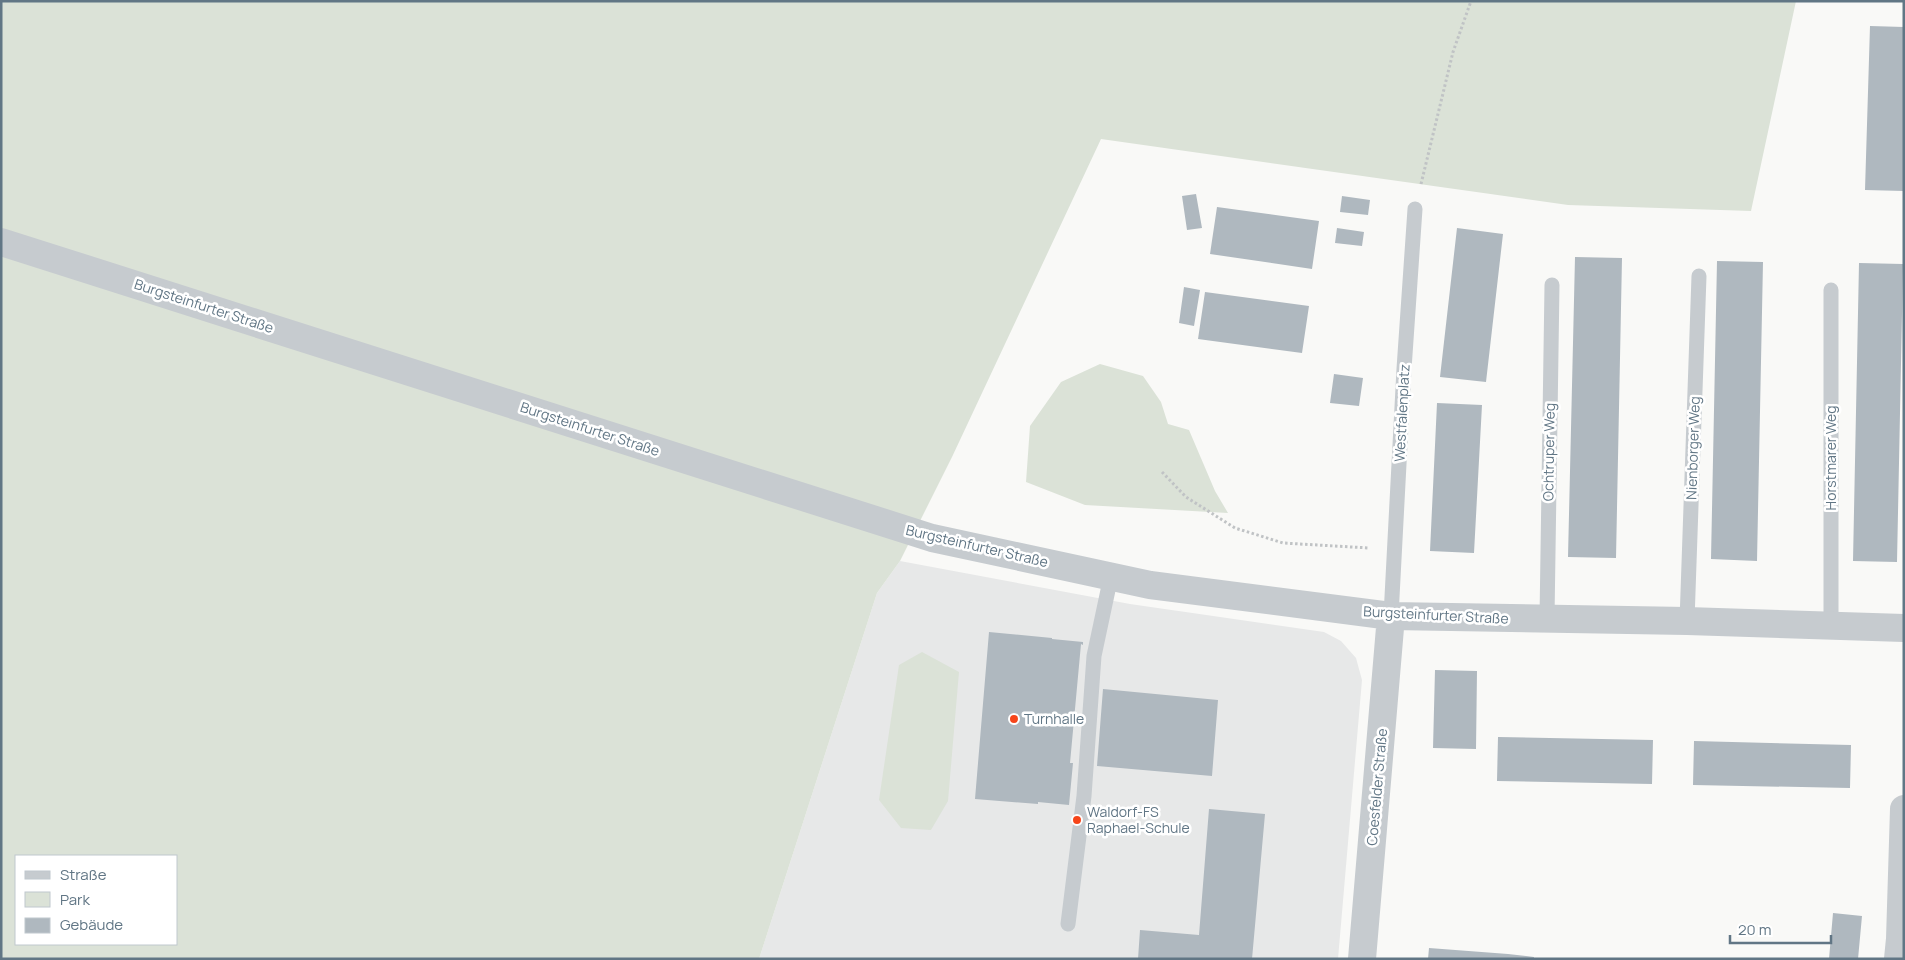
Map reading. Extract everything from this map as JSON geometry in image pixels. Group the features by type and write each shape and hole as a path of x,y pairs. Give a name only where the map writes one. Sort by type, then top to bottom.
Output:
{"street":[{"name":"Burgsteinfurter Straße","path":"1,242 932,538 1150,585 1391,616 1687,621 1904,628"},
{"name":"Coesfelder Straße","path":"1362,959 1391,616"},
{"path":"1898,959 1904,808"}],"lane":[{"name":"Westfalenplatz","path":"1391,616 1415,209"},
{"name":"Nienborger Weg","path":"1687,621 1699,276"},
{"name":"Ochtruper Weg","path":"1547,619 1552,285"},
{"name":"Horstmarer Weg","path":"1830,626 1831,290"},
{"path":"1068,924 1084,796 1094,656 1111,576"}],"path":[{"path":"1415,209 1453,52 1471,1"},
{"path":"1162,472 1186,497 1235,528 1283,542 1395,549"}],"shaded area":[{"name":"Waldorf-FS Raphael-Schule","path":"900,561 1130,604 1324,632 1341,641 1356,658 1362,680 1338,959 759,959 877,593"}],"green space":[{"path":"1,1 1796,1 1751,211 1568,205 1101,139 952,457 900,561 877,593 759,959 1,959"},
{"path":"1100,364 1143,376 1161,402 1168,424 1189,430 1215,491 1228,513 1085,505 1026,482 1030,426 1061,382"},
{"path":"922,652 959,672 948,801 931,830 901,828 879,800 899,665"}],"building":[{"path":"1870,26 1904,27 1904,191 1865,190"},
{"path":"1196,194 1202,228 1187,230 1182,196"},
{"path":"1342,196 1370,200 1368,215 1340,212"},
{"path":"1217,207 1319,221 1312,269 1210,254"},
{"path":"1337,228 1364,232 1362,246 1335,243"},
{"path":"1457,228 1503,234 1486,382 1440,377"},
{"path":"1575,257 1622,258 1616,558 1568,557"},
{"path":"1717,261 1763,262 1757,561 1711,559"},
{"path":"1859,263 1903,264 1897,562 1853,561"},
{"path":"1184,287 1200,290 1194,326 1179,323"},
{"path":"1205,292 1309,306 1302,353 1198,339"},
{"path":"1334,374 1363,378 1359,406 1330,403"},
{"path":"1437,403 1482,405 1474,553 1430,551"},
{"name":"Turnhalle","path":"989,632 1083,642 1083,645 1081,644 1070,763 1073,763 1069,805 975,799"},
{"path":"1435,670 1477,671 1476,749 1433,748"},
{"path":"1103,689 1218,700 1212,776 1097,766"},
{"path":"1498,737 1653,740 1652,784 1497,781"},
{"path":"1694,741 1851,745 1850,788 1693,785"},
{"path":"1209,809 1265,814 1252,959 1138,959 1140,930 1199,935"},
{"path":"1833,913 1862,916 1858,959 1829,959"},
{"path":"1429,948 1508,954 1534,957 1534,959 1428,959"}],"place":[{"name":"Turnhalle","path":"1014,719"},
{"name":"Waldorf-FS Raphael-Schule","path":"1077,820"}]}
